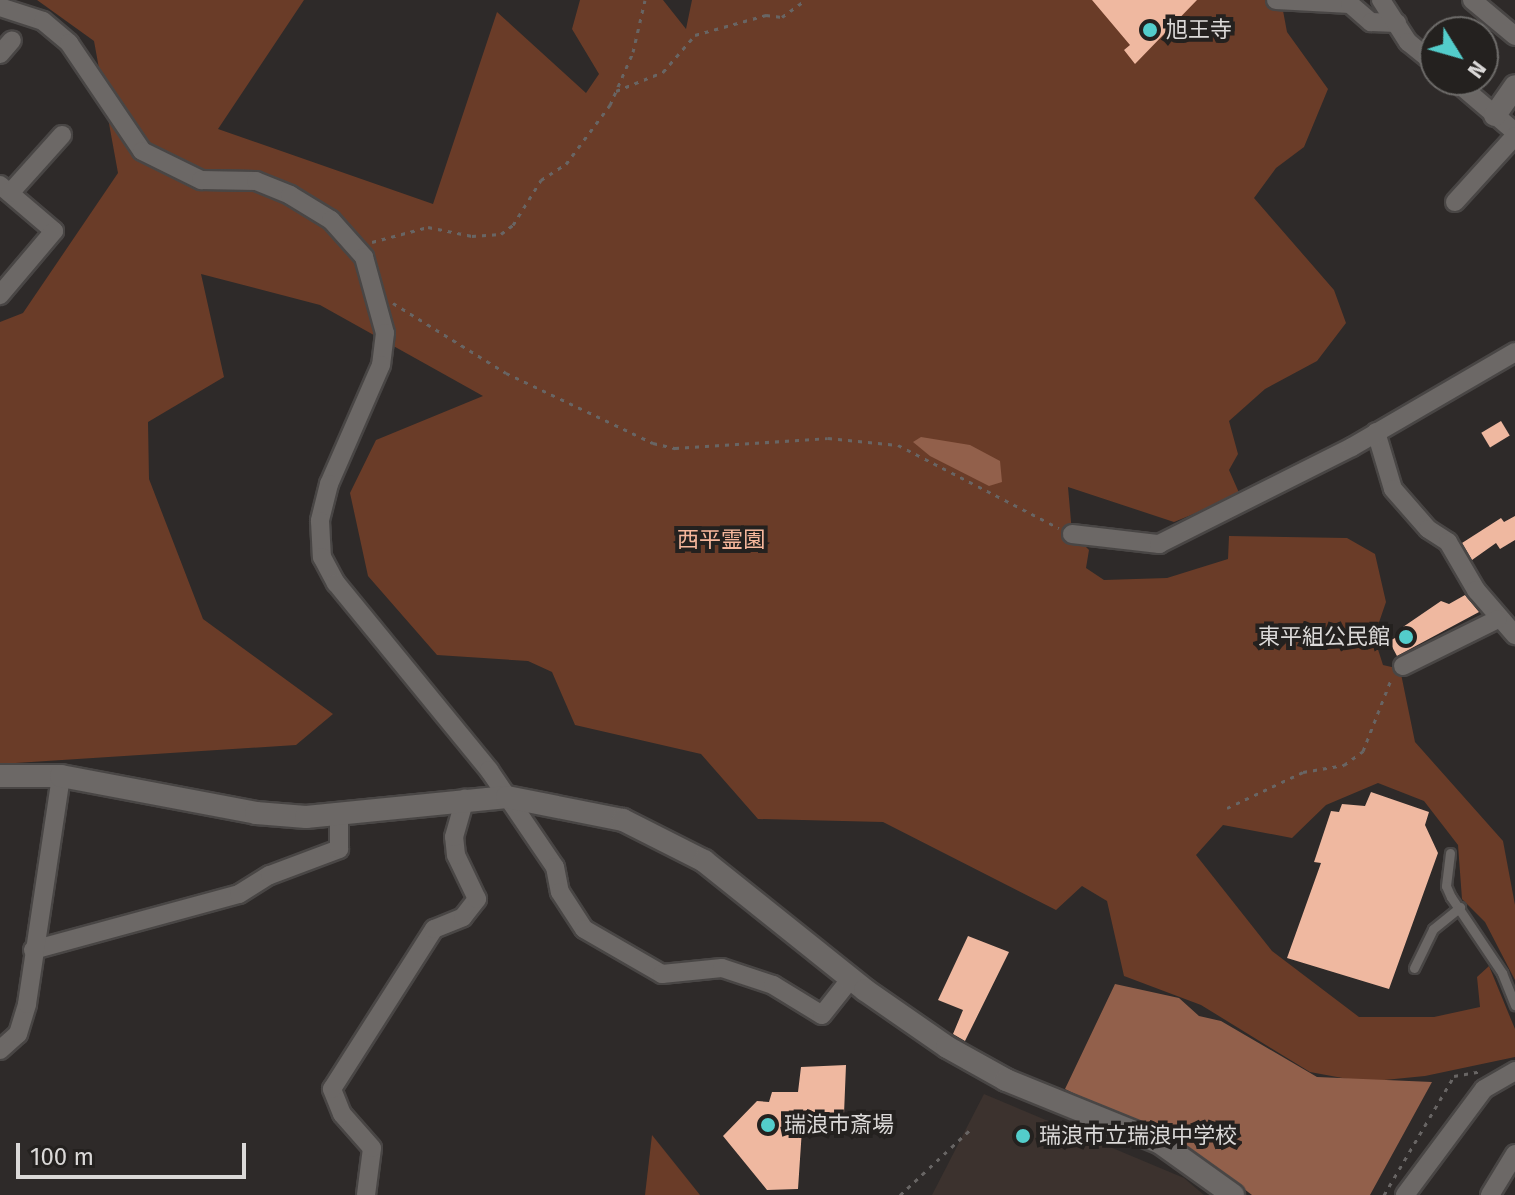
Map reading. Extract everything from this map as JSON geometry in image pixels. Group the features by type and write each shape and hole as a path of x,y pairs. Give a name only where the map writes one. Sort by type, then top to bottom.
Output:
{"street":[{"path":"1276,0 1350,4 1371,22 1397,23"},
{"path":"1381,0 1408,42 1419,51"},
{"path":"1472,0 1515,36"},
{"path":"0,7 43,21 69,43 142,151 201,180 256,181 290,195 331,220 364,257 385,333 381,365 329,484 320,521 322,557 336,583 507,797 555,867 560,892 584,929 626,957 662,974 722,968 773,985 822,1015 852,977"},
{"path":"1495,115 1515,86"},
{"path":"1455,202 1515,134 1473,96"},
{"path":"0,295 54,231 5,189 62,135"},
{"path":"1072,534 1159,544 1376,432 1515,352"},
{"path":"1376,432 1393,489 1428,529 1448,542 1498,619 1515,635"},
{"path":"1403,666 1498,619"},
{"path":"0,776 61,776 222,810 306,817 507,797 623,820 684,849 947,1047 1006,1080 1159,1142 1233,1195"},
{"path":"0,1050 18,1034 61,776"},
{"path":"366,1195 372,1148 342,1114 332,1089 434,929 463,917 477,899 456,855 454,837 465,799"},
{"path":"33,950 239,894 270,875 339,849 339,814"},
{"path":"1405,1195 1507,1074"},
{"path":"1490,1195 1515,1154"}],"lane":[{"path":"1450,853 1446,886 1502,973 1515,1006"},
{"path":"1414,968 1433,929 1460,907"}],"path":[{"path":"353,244 428,227 472,236 501,234 513,225 541,180 566,164 616,91 633,52 645,0"},
{"path":"616,91 663,72 695,35 766,15 782,17 805,0"},
{"path":"376,293 506,373 597,420 675,448 828,438 898,445 1072,534"},
{"path":"1227,808 1303,772 1344,765 1363,751 1388,681 1403,666"},
{"path":"1384,1195 1454,1076 1492,1070 1507,1074"},
{"path":"900,1195 971,1129"}],"shaded area":[{"path":"921,437 970,445 1000,461 1002,482 989,486 930,456 913,442"},
{"path":"1115,984 1179,998 1199,1016 1221,1021 1317,1077 1432,1082 1370,1195 1252,1195 1203,1158 1065,1089"},
{"name":"瑞浪市立瑞浪中学校","path":"984,1094 1184,1178 1204,1195 932,1195"}],"green space":[{"name":"西平霊園","path":"37,0 304,0 218,129 433,204 497,12 586,93 599,74 572,29 580,0 663,0 686,29 692,0 1281,0 1287,32 1328,89 1304,147 1276,168 1254,198 1334,290 1346,323 1317,361 1265,389 1229,421 1238,454 1229,470 1240,495 1174,522 1068,487 1072,533 1089,550 1086,568 1104,580 1167,578 1228,559 1229,536 1347,538 1375,554 1386,602 1374,637 1383,665 1400,669 1415,742 1503,841 1515,905 1515,980 1485,922 1462,899 1458,845 1424,801 1378,783 1326,805 1292,838 1223,825 1196,855 1272,951 1359,1017 1434,1017 1480,1007 1477,977 1489,966 1515,1029 1515,1057 1425,1076 1364,1082 1310,1072 1201,1005 1124,976 1107,901 1082,886 1056,910 883,822 758,819 701,754 575,725 552,672 528,661 437,655 368,576 350,493 376,440 483,396 320,305 201,274 224,377 148,422 149,479 203,619 333,714 296,745 0,764 0,322 23,313 118,173 94,41"},
{"path":"652,1135 700,1195 645,1195"}],"building":[{"name":"旭王寺","path":"1092,0 1197,0 1135,64 1124,50 1130,45"},
{"path":"1501,421 1510,436 1490,447 1481,433"},
{"path":"1515,516 1515,540 1500,549 1496,543 1472,560 1462,543 1501,518 1504,522"},
{"path":"1465,595 1479,612 1397,656 1389,641 1403,634 1400,629 1441,601 1449,604"},
{"path":"1371,792 1429,812 1425,825 1438,853 1389,989 1287,958 1321,863 1314,862 1331,811 1339,812 1342,804 1365,806"},
{"path":"968,936 1009,952 965,1041 953,1034 963,1010 938,1000"},
{"name":"瑞浪市斎場","path":"846,1065 844,1114 803,1114 798,1189 767,1190 723,1136 757,1101 769,1102 772,1092 798,1092 801,1067"}],"place":[{"name":"旭王寺","path":"1150,30"},
{"name":"東平組公民館","path":"1406,637"},
{"name":"瑞浪市斎場","path":"768,1125"},
{"name":"瑞浪市立瑞浪中学校","path":"1023,1136"}]}
